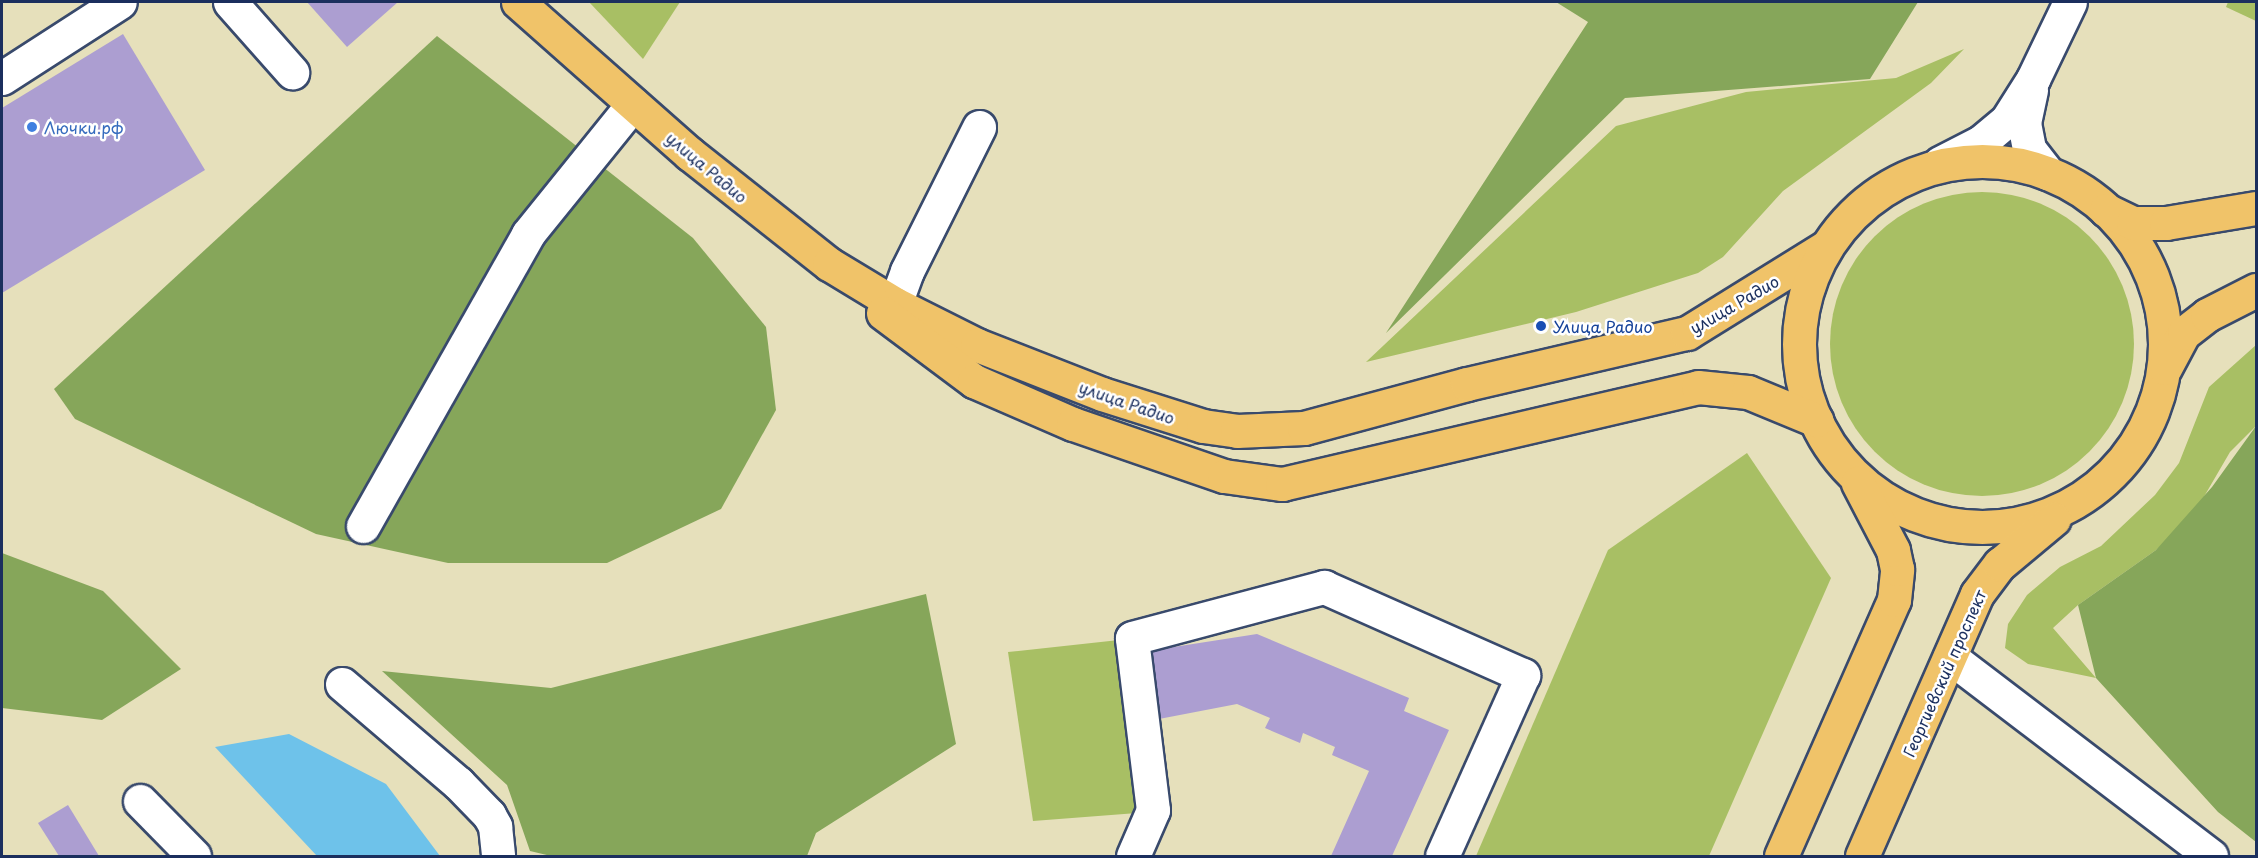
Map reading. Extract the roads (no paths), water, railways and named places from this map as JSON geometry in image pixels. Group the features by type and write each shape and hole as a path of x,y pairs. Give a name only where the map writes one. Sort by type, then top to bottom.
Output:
{"main road":[{"name":"улица Радио","path":"524,3 633,104 767,218 829,264 895,304 1044,373 1163,416 1237,431 1270,431 1348,418 1467,384 1687,333 1824,248"},
{"path":"1781,856 1895,593 1898,569 1893,550 1854,474 1816,420 1804,387 1798,342 1805,295 1824,248 1847,221 1875,198 1940,163 2007,164 2048,173 2078,187 2106,210 2133,223 2166,223 2256,208"},
{"path":"2106,210 2148,267 2160,301 2166,336 2163,372"},
{"path":"829,264 899,328 974,381 1073,424 1224,476 1282,484 1698,387 1748,392 1816,420"},
{"path":"1854,474 1894,505 1919,517 1955,525 1989,527 2024,522 2057,511 2089,493 2138,440 2163,372 2184,333 2207,315 2256,290"},
{"name":"Георгиевский проспект","path":"1862,856 1987,579 2020,545 2089,493"}],"street":[{"path":"2,78 120,2"},
{"path":"230,2 292,72"},
{"path":"1940,163 1981,142 2007,120 2033,79 2070,2"},
{"path":"2033,79 2024,123 2029,148 2048,173"},
{"path":"363,526 528,234 633,104"},
{"path":"895,304 907,271 979,127"},
{"path":"1133,856 1153,810 1132,638 1324,587 1523,675 1442,856"},
{"path":"1950,657 2211,856"},
{"path":"342,684 458,783 489,815 495,826 498,856"},
{"path":"140,801 194,856"}],"water":[{"path":"289,734 386,784 440,856 317,856 215,747"}],"place":[{"name":"Лючки.рф","path":"32,127"},
{"name":"Улица Радио","path":"1541,326"}]}
